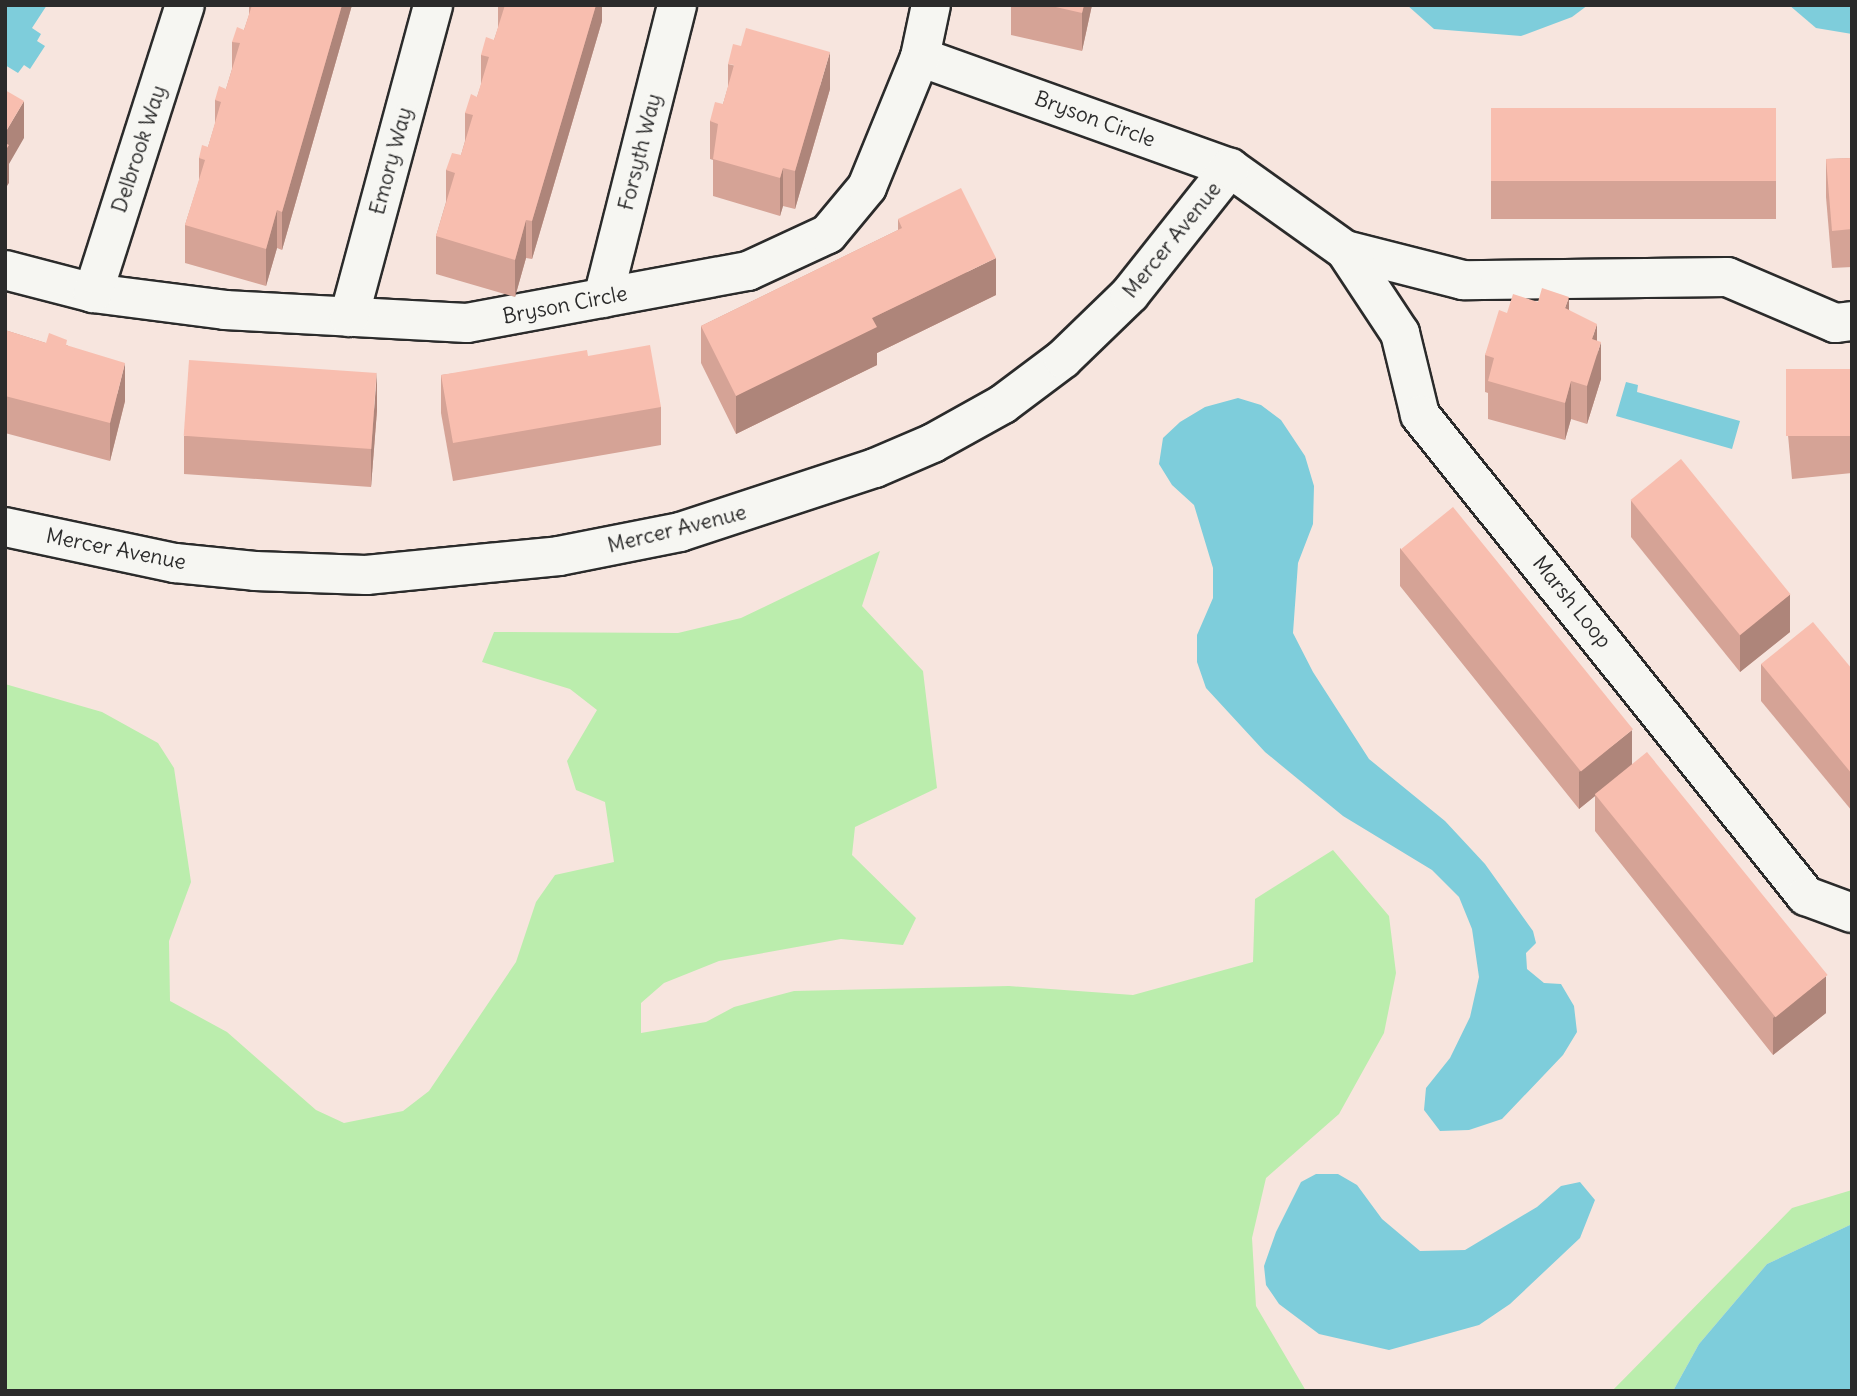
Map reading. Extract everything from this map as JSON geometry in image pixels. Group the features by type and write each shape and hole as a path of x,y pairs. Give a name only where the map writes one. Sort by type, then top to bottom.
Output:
{"street":[{"name":"Delbrook Way","path":"93,293 185,5"},
{"name":"Emory Way","path":"349,317 433,5"},
{"name":"Forsyth Way","path":"603,298 677,5"},
{"name":"Bryson Circle","path":"5,270 93,293 225,310 467,323 748,271 828,234 867,187 919,57 931,5"},
{"name":"Bryson Circle","path":"919,57 1230,168"},
{"name":"Marsh Loop","path":"1230,168 1345,250 1463,281 1727,277 1835,323 1852,321"},
{"name":"Mercer Avenue","path":"5,527 175,562 255,571 366,575 559,556 680,532 791,499 876,468 933,443 1003,404 1063,359 1130,294 1230,168"},
{"name":"Marsh Loop","path":"1345,250 1400,333 1420,415 1806,896 1852,913"}],"green space":[{"path":"880,551 862,606 923,671 937,788 855,827 852,855 916,918 903,945 841,939 719,961 664,983 641,1003 641,1033 706,1022 734,1007 794,991 1009,986 1133,995 1253,962 1255,899 1333,850 1389,916 1396,973 1384,1033 1339,1114 1266,1178 1252,1238 1256,1306 1306,1391 5,1391 5,684 102,712 158,743 174,768 191,882 169,941 170,1001 227,1032 316,1110 344,1123 403,1111 429,1091 516,962 536,902 555,875 614,862 605,802 576,790 567,761 597,710 570,689 482,662 494,632 678,633 741,618"},
{"path":"1852,1190 1852,1224 1767,1264 1699,1344 1673,1391 1612,1391 1792,1208"}],"water":[{"path":"5,5 47,5 32,28 41,34 37,41 45,46 30,69 24,65 18,73 5,65"},
{"path":"1407,5 1588,5 1572,17 1521,36 1434,29"},
{"path":"1789,5 1852,5 1852,34 1816,28"},
{"path":"1626,382 1638,385 1637,392 1740,421 1732,449 1616,416"},
{"path":"1238,398 1261,405 1281,420 1305,456 1314,486 1313,524 1298,563 1293,633 1313,672 1369,759 1445,821 1485,864 1533,931 1536,943 1526,953 1527,969 1544,983 1561,984 1574,1006 1577,1032 1563,1055 1502,1119 1469,1130 1440,1131 1424,1110 1426,1088 1450,1058 1470,1017 1479,977 1472,929 1459,897 1432,870 1343,816 1265,752 1206,688 1197,662 1197,635 1213,598 1213,568 1194,505 1172,485 1159,464 1163,438 1180,422 1205,407"},
{"path":"1316,1174 1338,1174 1357,1185 1382,1219 1420,1251 1465,1250 1537,1207 1561,1186 1580,1182 1595,1200 1580,1238 1510,1304 1479,1325 1389,1350 1319,1334 1279,1304 1266,1285 1264,1266 1276,1232 1301,1182"},
{"path":"1852,1224 1852,1391 1673,1391 1699,1344 1767,1264"}],"building":[{"path":"252,5 342,5 282,212 277,210 266,249 185,225 205,160 199,158 202,145 208,147 221,102 215,100 219,86 226,89 240,43 232,42 237,27 244,30"},
{"path":"505,5 596,5 532,221 526,220 515,260 436,236 455,173 446,170 452,153 461,155 473,115 465,113 471,94 477,97 489,57 481,55 486,37 494,40"},
{"path":"1047,5 1084,5 1082,13"},
{"path":"746,28 830,52 795,171 783,168 780,178 713,159 718,124 710,121 715,102 723,104 734,65 728,64 733,44 741,46"},
{"path":"5,90 24,101 5,133"},
{"path":"1491,108 1776,108 1776,181 1491,181"},
{"path":"1852,158 1852,229 1832,231 1826,159"},
{"path":"961,188 996,258 872,318 877,327 736,396 701,326 902,228 898,219"},
{"path":"1542,288 1569,297 1565,308 1597,324 1592,339 1601,342 1587,386 1571,381 1565,403 1488,381 1494,358 1485,355 1499,310 1507,313 1513,294 1538,302"},
{"path":"5,330 46,343 49,333 67,340 66,345 125,363 110,423 5,396"},
{"path":"650,345 661,407 453,443 441,375 587,350 588,356"},
{"path":"189,360 377,373 371,449 184,436"},
{"path":"1786,369 1852,369 1852,436 1786,436"},
{"path":"1681,459 1791,594 1740,635 1630,500"},
{"path":"1453,507 1633,729 1581,771 1401,549"},
{"path":"1813,622 1852,669 1852,774 1761,664"},
{"path":"1647,752 1828,975 1776,1017 1595,794"}]}
